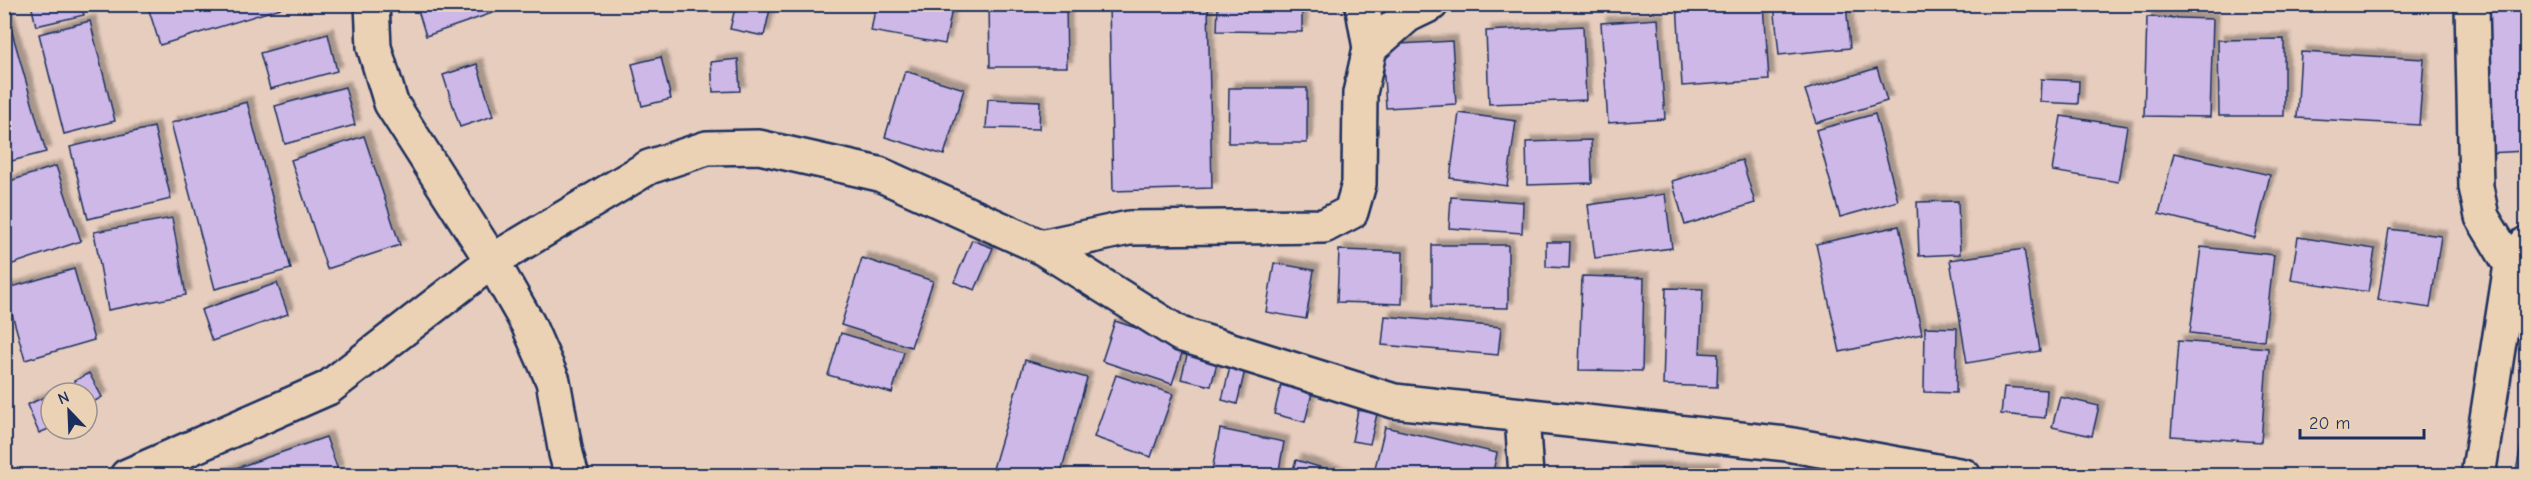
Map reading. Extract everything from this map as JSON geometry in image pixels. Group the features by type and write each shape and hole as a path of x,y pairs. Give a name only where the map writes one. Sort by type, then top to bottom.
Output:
{"street":[{"path":"372,4 374,47 391,103 492,261 528,324 553,381 572,476"},
{"path":"1041,247 1128,228 1324,226 1351,212 1359,184 1360,93 1370,48 1362,4"},
{"path":"1370,48 1408,15 1431,4"},
{"path":"2472,4 2476,187 2482,217 2519,254 2478,476"},
{"path":"128,476 328,388 492,261 649,167 707,148 738,147 759,147 879,174 1041,247 1180,334 1394,401 1787,444 1964,476"},
{"path":"2482,217 2526,233"},
{"path":"1522,416 1526,476"}],"building":[{"path":"4,4 46,152 4,163"},
{"path":"31,4 81,4 84,15 36,26"},
{"path":"147,4 294,4 160,45"},
{"path":"416,4 495,4 498,11 426,36"},
{"path":"736,4 770,9 764,36 730,29"},
{"path":"876,4 953,4 945,44 871,31"},
{"path":"989,4 1066,4 1067,67 990,67"},
{"path":"1109,4 1208,4 1212,188 1113,191"},
{"path":"1218,4 1302,4 1302,32 1217,31"},
{"path":"1677,4 1764,4 1769,80 1682,86"},
{"path":"1774,4 1846,4 1850,48 1779,55"},
{"path":"2482,4 2526,4 2526,151 2487,153"},
{"path":"2147,17 2213,19 2210,117 2144,116"},
{"path":"1658,19 1665,119 1608,123 1601,23"},
{"path":"90,21 115,121 64,134 39,34"},
{"path":"1583,26 1586,100 1489,104 1486,31"},
{"path":"328,34 337,71 270,89 260,53"},
{"path":"2284,39 2284,116 2219,116 2218,40"},
{"path":"1452,41 1456,104 1386,108 1382,45"},
{"path":"2301,52 2424,59 2419,125 2297,118"},
{"path":"661,57 671,99 642,106 632,64"},
{"path":"738,59 740,91 713,92 711,62"},
{"path":"477,64 493,116 460,127 443,75"},
{"path":"1877,68 1887,101 1816,123 1805,90"},
{"path":"905,71 964,89 944,155 885,137"},
{"path":"2041,79 2079,81 2078,104 2040,102"},
{"path":"345,87 355,125 285,144 275,106"},
{"path":"1229,88 1307,88 1307,143 1228,143"},
{"path":"988,99 1040,101 1039,129 986,128"},
{"path":"247,102 291,269 215,289 171,123"},
{"path":"1459,113 1516,121 1507,186 1450,178"},
{"path":"1875,114 1898,201 1840,217 1816,130"},
{"path":"2061,116 2127,126 2118,182 2052,171"},
{"path":"154,127 171,199 88,219 70,147"},
{"path":"364,136 400,245 327,269 291,160"},
{"path":"1591,140 1592,183 1527,185 1526,142"},
{"path":"2174,153 2270,175 2255,238 2159,214"},
{"path":"1742,160 1755,203 1685,225 1672,181"},
{"path":"56,166 81,241 4,267 4,183"},
{"path":"1665,194 1672,248 1595,258 1588,205"},
{"path":"1451,197 1523,202 1522,233 1449,228"},
{"path":"1958,201 1960,254 1919,256 1917,202"},
{"path":"172,218 186,295 108,310 94,232"},
{"path":"1899,226 1922,334 1840,352 1816,244"},
{"path":"2389,229 2441,236 2430,308 2378,300"},
{"path":"2298,237 2375,249 2368,292 2291,280"},
{"path":"972,240 993,248 975,290 954,282"},
{"path":"1546,242 1570,242 1569,268 1546,267"},
{"path":"1432,245 1508,245 1508,308 1432,307"},
{"path":"2201,247 2274,255 2264,341 2190,333"},
{"path":"2024,249 2040,351 1967,363 1950,260"},
{"path":"1339,250 1403,252 1402,304 1337,302"},
{"path":"862,258 933,281 911,347 841,325"},
{"path":"1274,263 1314,270 1306,319 1266,312"},
{"path":"74,269 94,340 25,360 5,289"},
{"path":"1582,276 1644,278 1642,371 1579,370"},
{"path":"277,283 288,314 212,341 201,310"},
{"path":"1666,288 1703,289 1700,353 1718,354 1717,387 1663,385"},
{"path":"1385,316 1501,327 1498,355 1382,345"},
{"path":"1115,321 1185,344 1172,384 1102,361"},
{"path":"1925,327 1957,328 1956,393 1924,392"},
{"path":"841,333 904,352 892,393 828,375"},
{"path":"2178,341 2268,348 2261,442 2171,436"},
{"path":"1188,351 1218,359 1211,386 1181,379"},
{"path":"1025,360 1087,378 1060,476 1006,476 992,472"},
{"path":"1230,367 1245,370 1237,404 1222,400"},
{"path":"89,373 93,381 74,381"},
{"path":"1116,375 1173,394 1151,457 1094,437"},
{"path":"1281,385 1312,393 1305,422 1274,414"},
{"path":"2004,387 2047,390 2045,418 2001,414"},
{"path":"2060,397 2099,406 2092,436 2052,427"},
{"path":"39,400 39,433 27,405"},
{"path":"1358,410 1377,414 1370,444 1352,441"},
{"path":"1385,427 1497,453 1492,476 1373,476"},
{"path":"1220,429 1284,442 1278,476 1211,476"},
{"path":"326,437 338,470 321,476 213,476"},
{"path":"2521,446 2526,447 2526,476 2515,476"},
{"path":"1296,460 1346,475 1346,476 1291,476"},
{"path":"1624,468 1714,468 1714,476 1624,476"}]}
